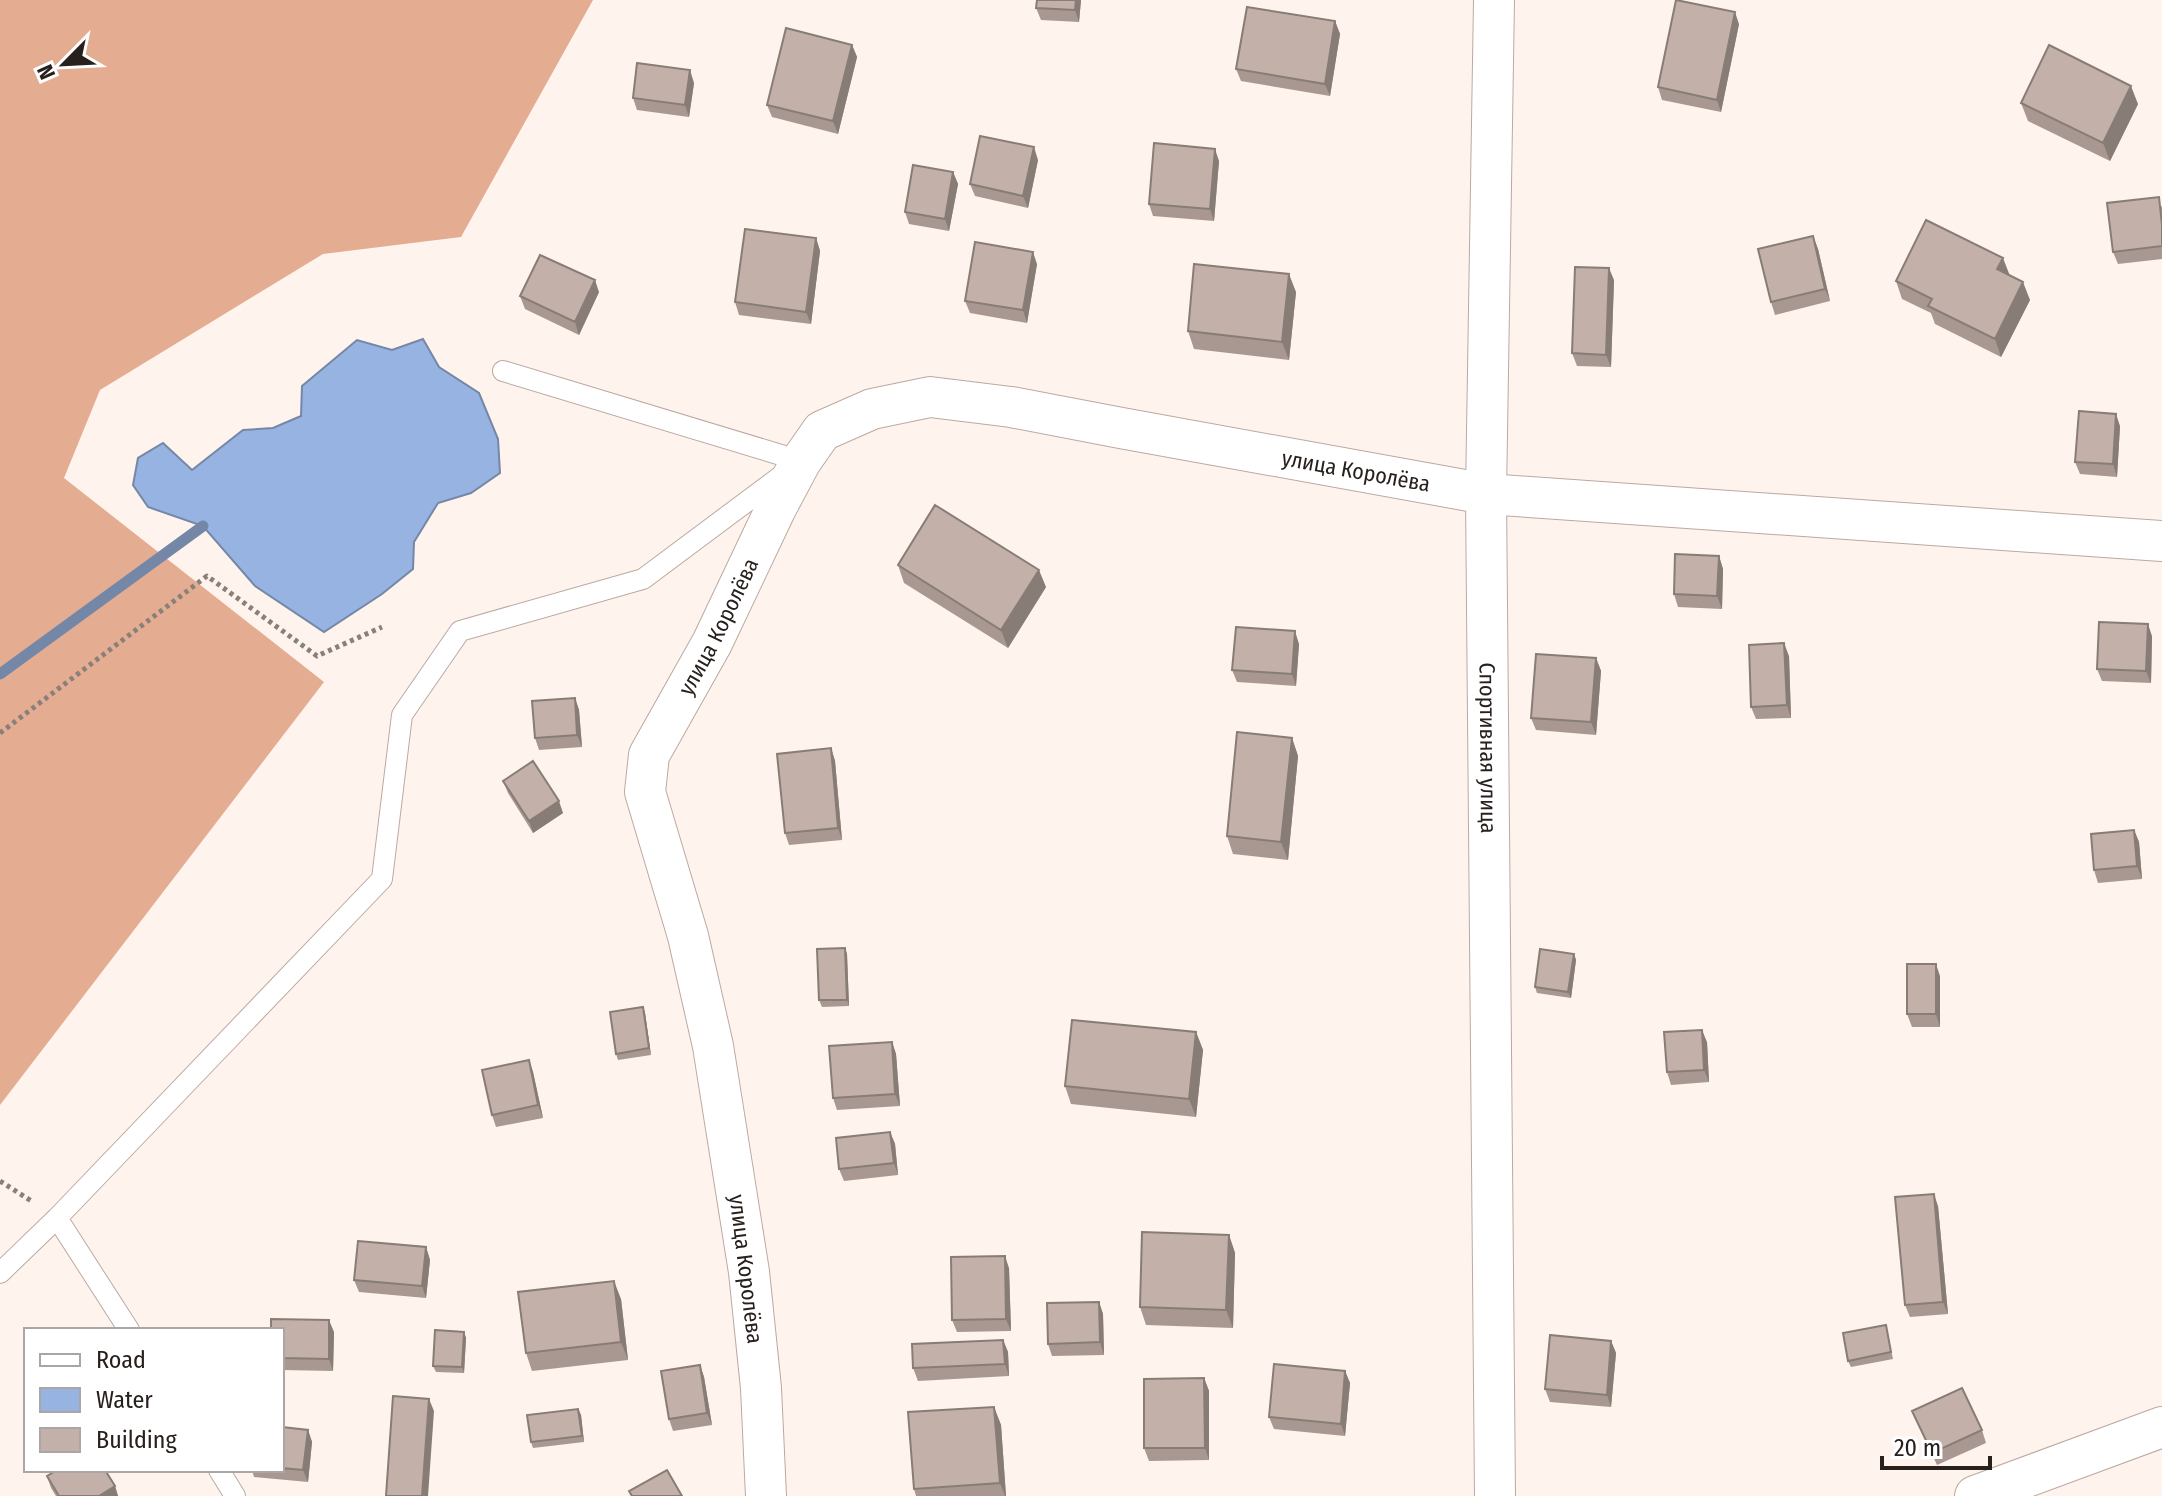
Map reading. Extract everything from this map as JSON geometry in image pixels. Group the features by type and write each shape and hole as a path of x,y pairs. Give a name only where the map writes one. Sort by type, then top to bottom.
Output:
{"street":[{"name":"Спортивная улица","path":"1494,0 1486,494 1495,1496"},
{"name":"улица Королёва","path":"766,1496 761,1388 749,1272 713,1046 688,936 645,792 649,755 712,643 801,461 822,431 872,409 930,397 1011,407 1486,494 2162,541"},
{"path":"1975,1496 2162,1427"}],"lane":[{"path":"503,371 801,461"},
{"path":"0,1273 57,1218 382,879 402,715 460,631 643,579 801,461"},
{"path":"57,1218 128,1328"},
{"path":"220,1472 235,1496"}],"path":[{"path":"0,733 207,576 317,656 382,627"},
{"path":"0,1181 57,1218"}],"shaded area":[{"path":"0,0 593,0 461,237 323,254 100,390 64,478 324,682 0,1105"}],"water":[{"path":"423,339 439,367 479,393 498,439 500,473 471,493 438,503 414,542 413,569 382,594 324,632 255,586 203,526 148,507 133,485 138,458 163,443 192,470 243,430 273,428 301,416 302,386 357,340 392,350"}],"building":[{"path":"1037,0 1076,0 1075,10 1036,8"},
{"path":"1676,0 1735,12 1717,100 1658,87"},
{"path":"1247,7 1335,21 1325,84 1236,69"},
{"path":"786,28 852,45 833,121 767,105"},
{"path":"2049,45 2131,86 2103,143 2021,103"},
{"path":"637,63 690,70 685,105 633,98"},
{"path":"980,136 1034,147 1023,196 970,184"},
{"path":"1154,143 1215,149 1210,209 1149,204"},
{"path":"913,165 953,172 945,219 905,212"},
{"path":"2159,197 2162,246 2113,252 2107,203"},
{"path":"1926,220 2003,258 1997,269 2023,282 1995,339 1928,306 1932,299 1896,281"},
{"path":"745,229 816,238 806,312 735,302"},
{"path":"1813,236 1825,289 1771,302 1758,249"},
{"path":"975,242 1033,252 1023,310 965,301"},
{"path":"540,255 595,280 575,322 520,296"},
{"path":"1194,264 1289,274 1282,342 1188,331"},
{"path":"1575,267 1609,268 1606,355 1572,353"},
{"path":"2079,411 2116,414 2113,464 2075,462"},
{"path":"935,505 1039,570 1001,630 898,565"},
{"path":"1675,554 1719,556 1717,596 1674,594"},
{"path":"2099,622 2148,624 2146,671 2097,669"},
{"path":"1236,627 1295,631 1292,674 1232,670"},
{"path":"1784,643 1787,705 1751,707 1749,645"},
{"path":"1536,654 1596,658 1591,722 1531,718"},
{"path":"575,698 577,735 535,738 532,701"},
{"path":"1237,732 1292,738 1281,842 1227,836"},
{"path":"831,748 838,828 785,833 777,754"},
{"path":"533,761 559,801 529,821 503,781"},
{"path":"2134,830 2137,866 2094,870 2091,834"},
{"path":"845,948 847,1000 819,1000 817,949"},
{"path":"1540,949 1574,954 1568,992 1535,987"},
{"path":"1907,964 1936,964 1936,1014 1907,1014"},
{"path":"643,1007 649,1048 616,1054 610,1012"},
{"path":"1072,1020 1196,1032 1189,1099 1065,1086"},
{"path":"1702,1030 1704,1070 1667,1072 1664,1032"},
{"path":"892,1042 895,1094 833,1098 829,1046"},
{"path":"529,1060 538,1105 492,1115 482,1070"},
{"path":"890,1132 894,1163 839,1169 836,1138"},
{"path":"1934,1194 1943,1302 1905,1305 1895,1197"},
{"path":"1142,1232 1229,1235 1226,1310 1140,1307"},
{"path":"358,1241 426,1247 422,1286 354,1280"},
{"path":"1005,1256 1006,1319 952,1320 951,1257"},
{"path":"614,1281 621,1342 526,1353 518,1292"},
{"path":"1099,1302 1100,1342 1048,1344 1047,1303"},
{"path":"271,1319 329,1320 329,1359 284,1358 284,1328 271,1328"},
{"path":"1886,1325 1891,1352 1848,1361 1843,1333"},
{"path":"435,1330 464,1332 462,1367 433,1366"},
{"path":"1550,1335 1611,1341 1607,1395 1545,1389"},
{"path":"1003,1340 1005,1364 913,1368 912,1344"},
{"path":"1274,1364 1345,1371 1341,1424 1269,1417"},
{"path":"700,1365 707,1413 669,1419 661,1371"},
{"path":"1204,1378 1205,1448 1144,1448 1144,1379"},
{"path":"1962,1388 1982,1430 1932,1453 1912,1411"},
{"path":"393,1396 429,1399 422,1496 386,1496"},
{"path":"994,1407 1000,1483 914,1489 908,1412"},
{"path":"578,1409 582,1436 531,1442 527,1415"},
{"path":"284,1427 308,1430 303,1470 284,1468"},
{"path":"667,1470 682,1496 632,1496 629,1491"},
{"path":"54,1472 106,1472 115,1486 99,1496 59,1496 47,1476"}],"waterway":[{"path":"0,674 203,526"}]}
